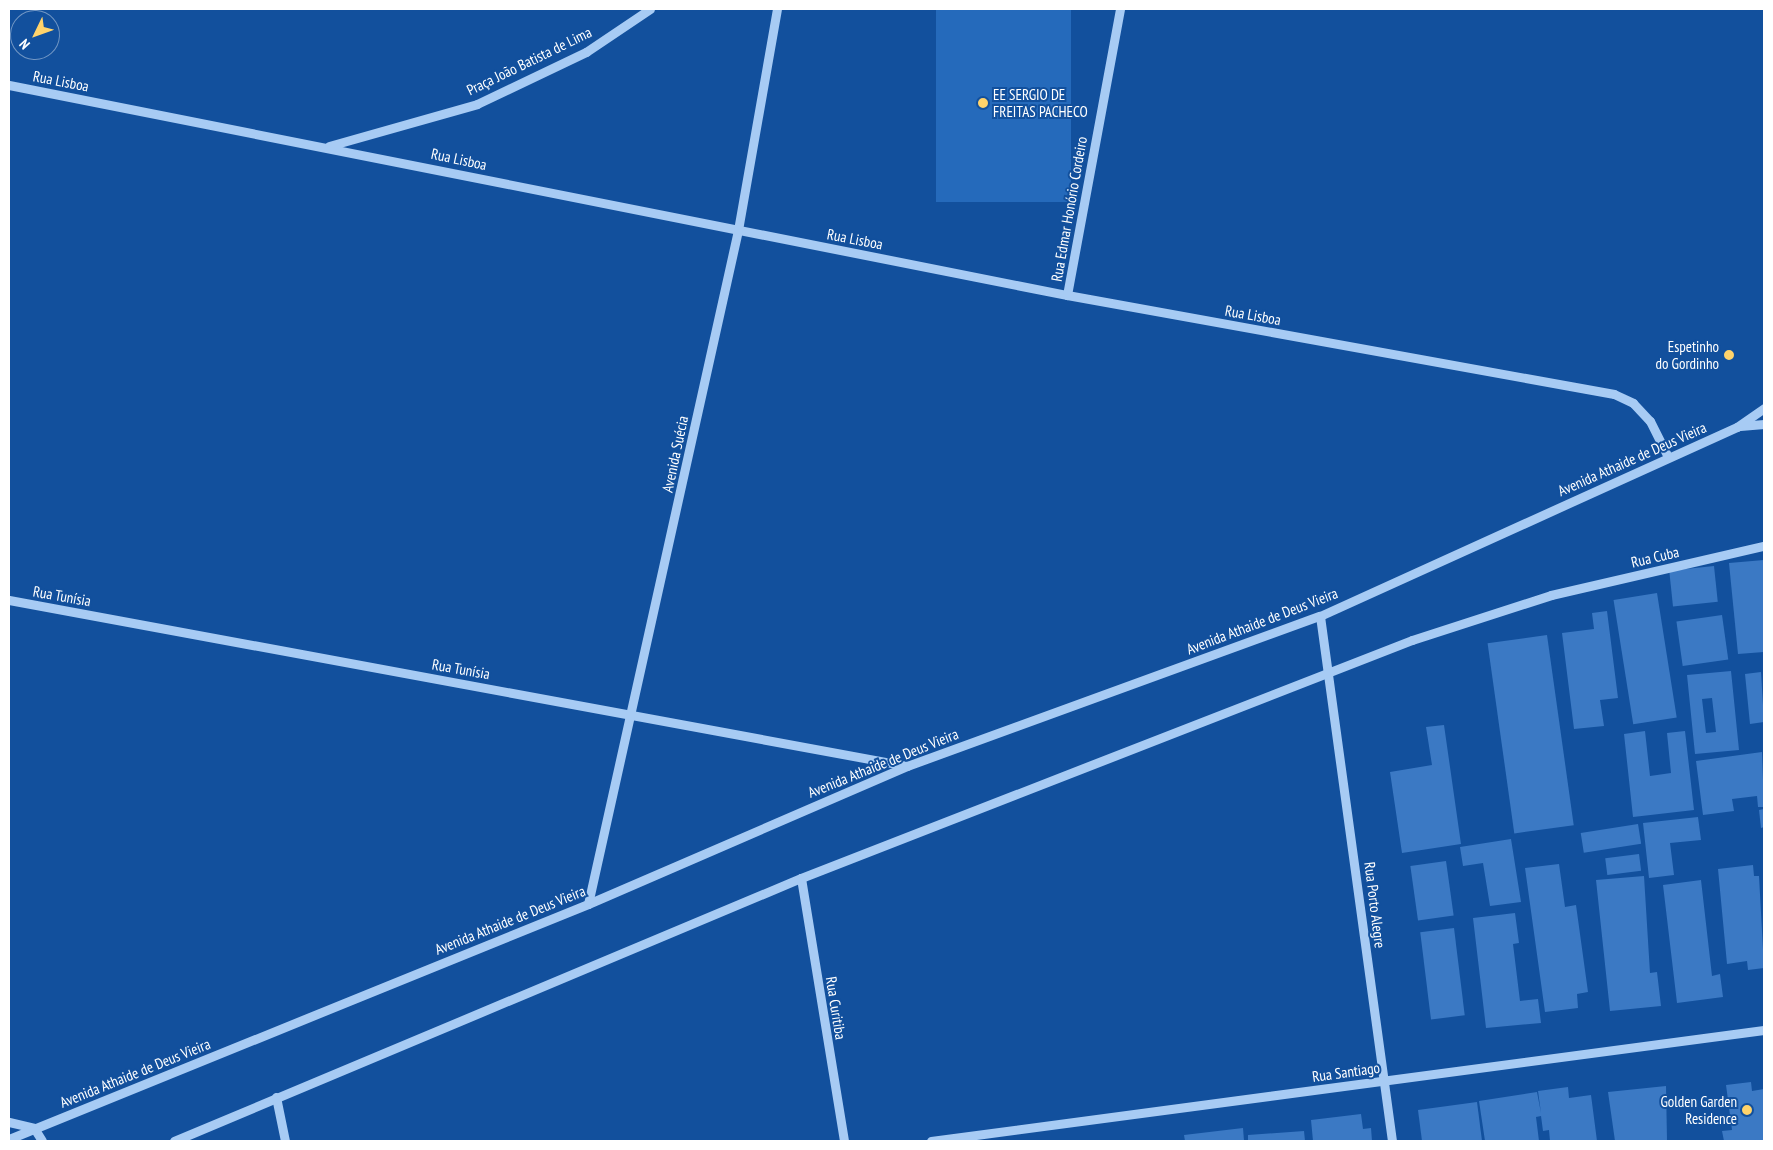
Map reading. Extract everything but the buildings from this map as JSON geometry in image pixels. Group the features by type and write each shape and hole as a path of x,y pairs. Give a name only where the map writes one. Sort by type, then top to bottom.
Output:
{"street":[{"name":"Praça João Batista de Lima","path":"326,146 477,104 586,52 650,9"},
{"name":"Avenida Suécia","path":"588,904 632,714 738,230 777,9"},
{"name":"Rua Edmar Honório Cordeiro","path":"1067,296 1120,9"},
{"name":"Rua Lisboa","path":"9,85 326,146 1067,296 1614,394 1633,403 1650,421 1668,457"},
{"name":"Avenida Athaide de Deus Vieira","path":"9,1139 588,904 907,766 1320,616 1737,427 1764,408"},
{"path":"1737,427 1764,424"},
{"name":"Rua Cuba","path":"1330,673 1412,640 1551,595 1764,546"},
{"name":"Rua Tunísia","path":"9,600 907,766"},
{"name":"Rua Porto Alegre","path":"1320,616 1330,673 1392,1141"},
{"path":"174,1141 801,878 1330,673"},
{"name":"Rua Curitiba","path":"801,878 844,1141"},
{"name":"Rua Santiago","path":"931,1141 1764,1030"},
{"path":"276,1097 285,1141"},
{"path":"9,1122 34,1128 42,1141"}],"shaded area":[{"name":"EE SERGIO DE FREITAS PACHECO","path":"936,9 1071,9 1071,202 936,202"}],"place":[{"name":"EE SERGIO DE FREITAS PACHECO","path":"983,103"},
{"name":"Espetinho do Gordinho","path":"1729,355"},
{"name":"Golden Garden Residence","path":"1747,1110"}]}
